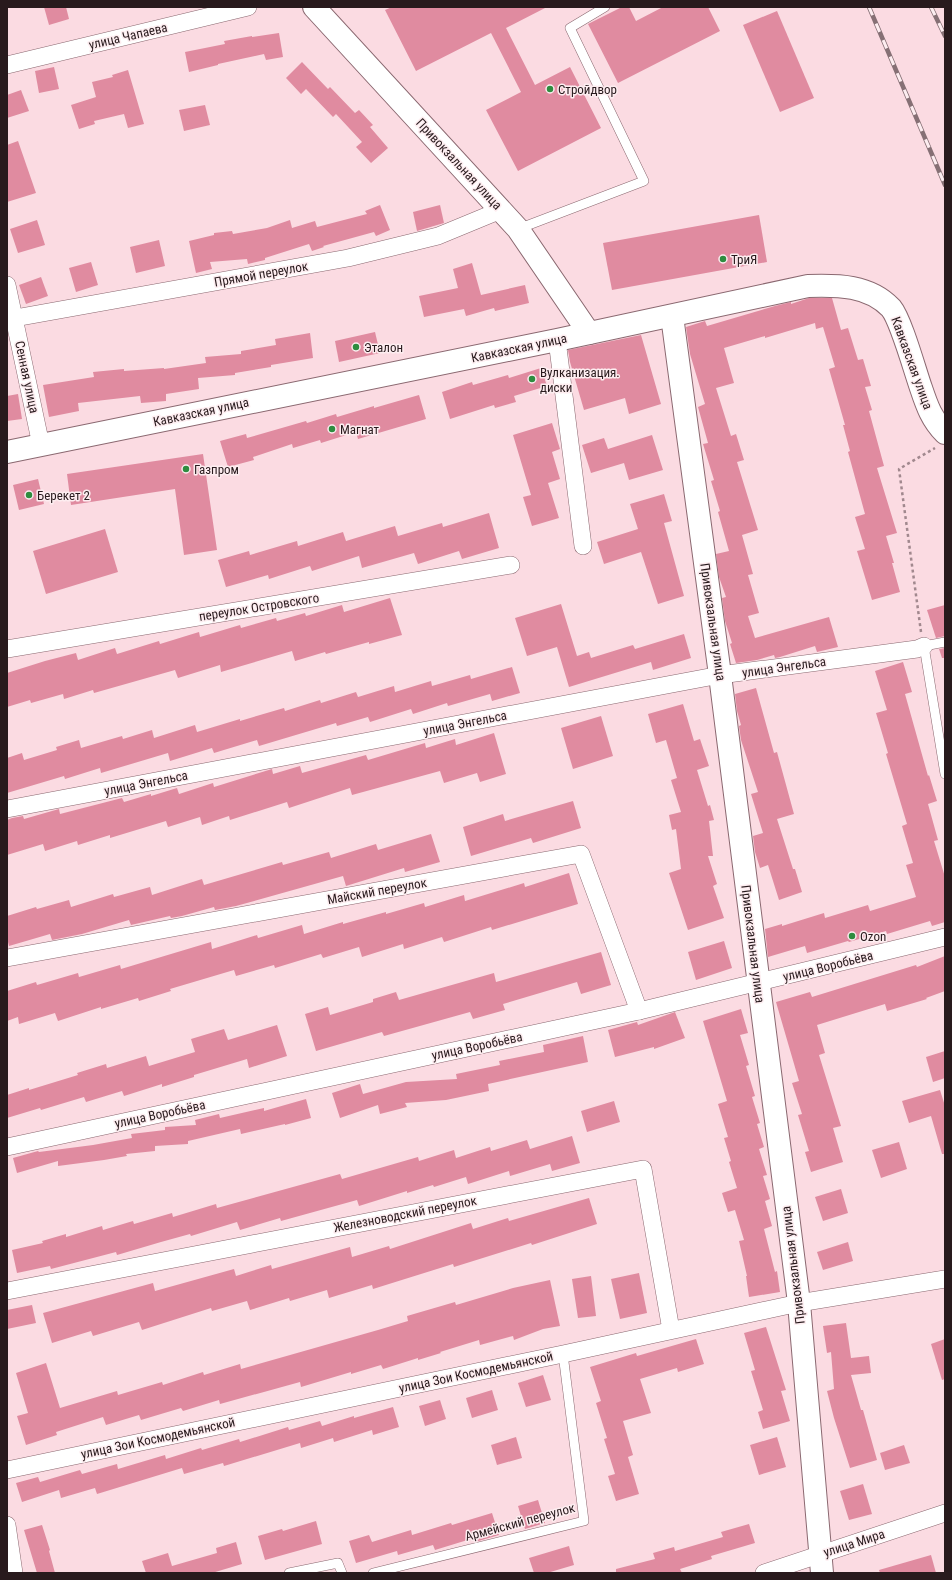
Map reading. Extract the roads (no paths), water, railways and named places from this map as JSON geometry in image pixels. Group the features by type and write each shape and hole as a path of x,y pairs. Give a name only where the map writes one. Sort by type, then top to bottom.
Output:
{"street":[{"name":"улица Чапаева","path":"7,65 248,7"},
{"name":"Привокзальная улица","path":"314,7 518,229 589,333"},
{"name":"Прямой переулок","path":"15,318 348,258 438,236 501,210"},
{"name":"Сенная улица","path":"7,285 41,445"},
{"name":"Кавказская улица","path":"7,452 557,340 808,286 833,285 857,288 874,295 892,309 899,324 926,404 942,440"},
{"name":"Привокзальная улица","path":"672,316 720,675 799,1304 820,1564"},
{"path":"557,340 583,546"},
{"name":"переулок Островского","path":"7,649 511,565"},
{"name":"улица Энгельса","path":"7,809 720,675 917,649 924,646"},
{"name":"Майский переулок","path":"7,958 581,854 639,1011"},
{"name":"улица Воробьёва","path":"7,1147 639,1011 945,937"},
{"name":"Железноводский переулок","path":"7,1291 643,1169 671,1330"},
{"name":"улица Зои Космодемьянской","path":"7,1470 563,1354 671,1330 799,1304 945,1279"},
{"name":"улица Мира","path":"764,1573 820,1564 945,1513"},
{"path":"7,1525 14,1573"}],"lane":[{"path":"518,229 644,181 570,28 605,7"},
{"path":"945,642 924,646 945,774"},
{"name":"Армейский переулок","path":"373,1573 584,1521 563,1354"},
{"path":"289,1573 338,1563 342,1573"}],"railway":[{"path":"869,7 945,185"},
{"path":"931,7 945,36"}],"place":[{"name":"Стройдвор","path":"550,89"},
{"name":"ТриЯ","path":"723,259"},
{"name":"Эталон","path":"356,347"},
{"name":"Вулканизация. диски","path":"532,379"},
{"name":"Магнат","path":"332,429"},
{"name":"Газпром","path":"186,469"},
{"name":"Берекет 2","path":"29,495"},
{"name":"Ozon","path":"852,936"}]}
